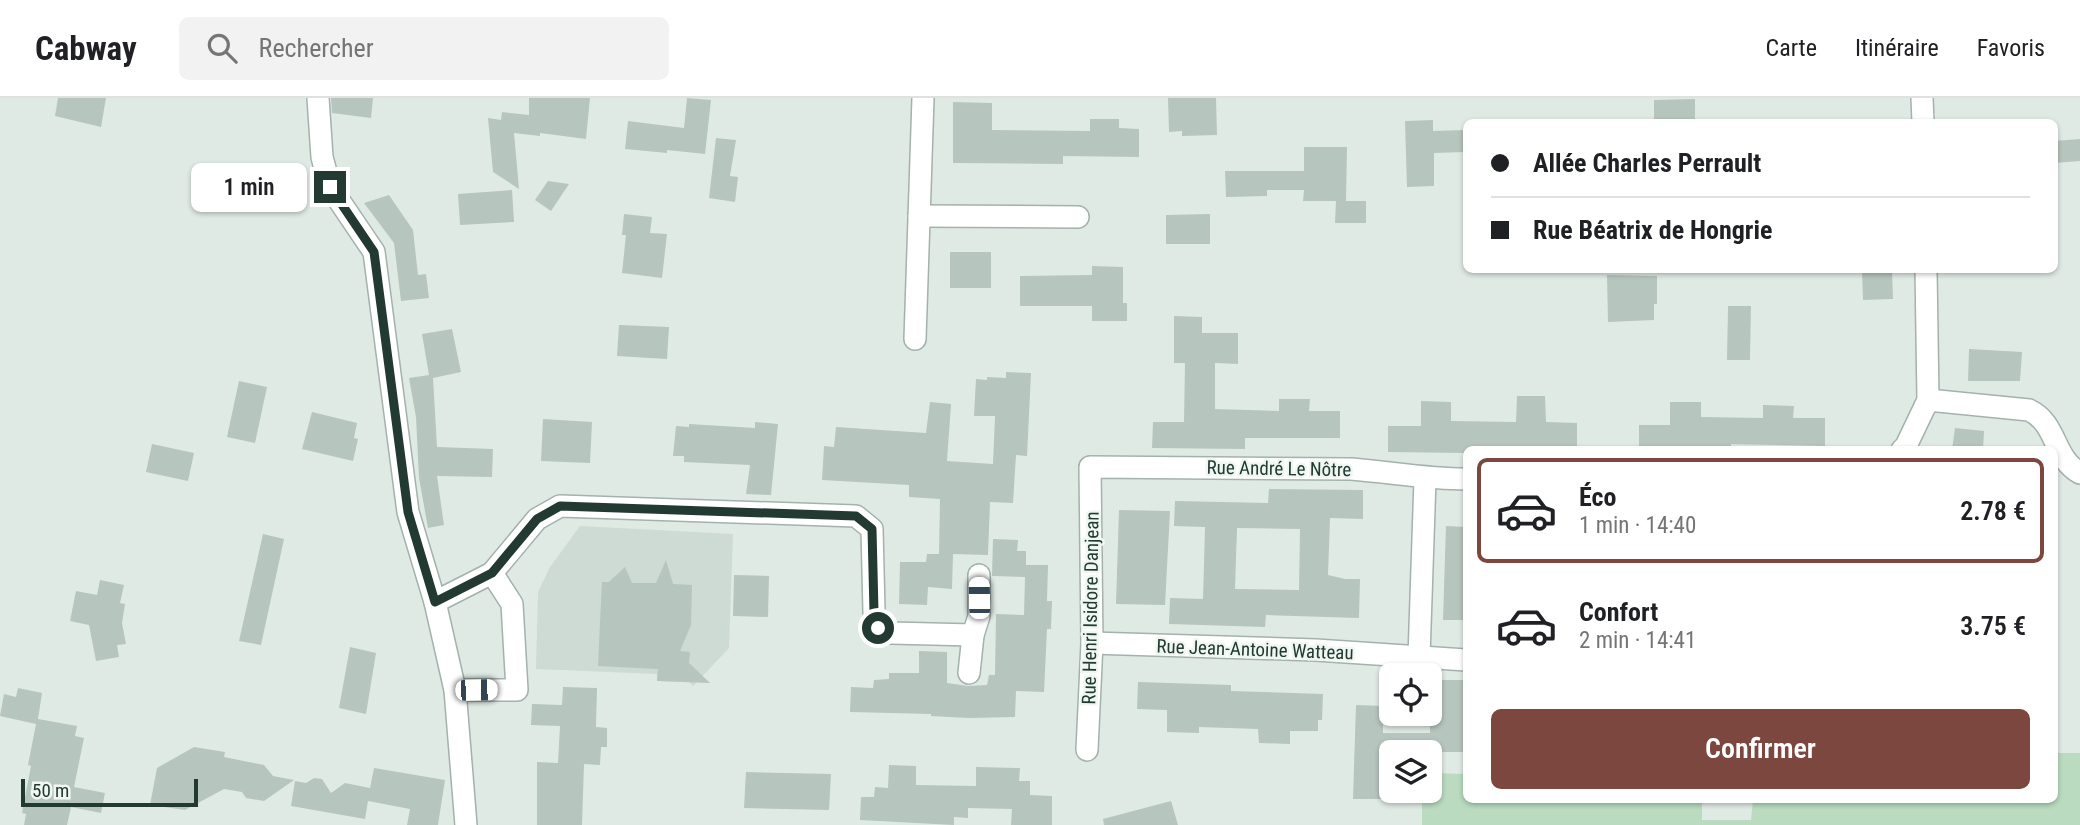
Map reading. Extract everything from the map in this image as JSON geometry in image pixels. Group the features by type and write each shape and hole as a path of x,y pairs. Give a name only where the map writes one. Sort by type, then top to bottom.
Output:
{"street":[{"path":"318,98 322,157 330,187 374,252 408,512 435,602 455,690 466,825"},
{"path":"915,339 923,98"},
{"path":"1922,98 1923,119"},
{"path":"919,216 1078,217"},
{"path":"1906,446 1928,401 1926,273"},
{"path":"1928,401 2029,411 2044,420 2057,446"},
{"path":"2058,449 2071,468 2080,473"},
{"name":"Rue André Le Nôtre","path":"1090,467 1351,468 1425,479 1463,480"},
{"name":"Rue Henri Isidore Danjean","path":"1087,750 1092,643 1090,467"},
{"path":"1419,657 1425,479"},
{"path":"435,602 492,573 537,519 560,506 856,516 872,529 874,612 878,628 891,632 973,635"},
{"path":"455,690 517,690 512,604 492,573"},
{"path":"969,673 973,635 979,616 978,575"},
{"name":"Rue Jean-Antoine Watteau","path":"1092,643 1316,650 1463,660"}],"shaded area":[{"path":"580,526 733,534 729,648 693,686 689,682 657,681 657,674 536,669 538,592 550,567"}],"green space":[{"path":"2058,753 2080,753 2080,825 1422,825 1422,803 1442,803 1442,773 1463,774 1463,803 1702,803 1702,820 1751,820 1753,803 2058,803"}],"building":[{"path":"58,98 106,98 101,127 55,116"},
{"path":"331,98 373,98 371,118 332,113"},
{"path":"529,98 590,98 586,139 540,133 540,136 514,133 519,189 493,172 488,118 501,120 502,112 529,115"},
{"path":"687,98 711,100 705,154 625,149 628,121 684,128"},
{"path":"1168,98 1216,98 1217,135 1182,136 1182,131 1169,132"},
{"path":"1695,99 1695,119 1654,119 1654,100"},
{"path":"953,102 992,103 992,130 1090,131 1090,119 1119,119 1119,128 1139,129 1139,157 1063,156 1063,164 953,163"},
{"path":"1433,120 1433,131 1463,130 1463,152 1434,153 1434,186 1407,187 1405,121"},
{"path":"716,138 736,140 730,176 738,177 735,202 709,198"},
{"path":"2080,139 2080,161 2058,163 2058,141"},
{"path":"1304,147 1347,147 1346,201 1303,201 1304,190 1267,190 1267,196 1226,197 1225,171 1304,171"},
{"path":"548,181 569,184 551,211 535,200"},
{"path":"512,190 514,222 460,225 458,194"},
{"path":"389,195 413,230 418,275 426,274 429,298 401,301 394,243 364,203"},
{"path":"1336,201 1366,201 1366,223 1335,223"},
{"path":"624,214 652,217 650,233 667,234 662,278 622,273 626,235 622,235"},
{"path":"1210,214 1210,244 1166,244 1166,215"},
{"path":"950,252 991,252 991,288 950,288"},
{"path":"1092,266 1123,267 1123,303 1127,303 1127,321 1092,321 1092,306 1020,306 1020,276 1092,275"},
{"path":"1862,273 1892,273 1893,299 1863,300"},
{"path":"1607,275 1657,276 1654,320 1608,322"},
{"path":"1728,306 1751,306 1750,360 1727,360"},
{"path":"1174,316 1202,317 1202,333 1238,333 1238,364 1215,363 1215,409 1279,411 1279,399 1310,399 1309,411 1340,411 1340,438 1245,438 1245,449 1152,448 1153,422 1184,422 1185,363 1174,363"},
{"path":"619,325 669,327 667,359 617,356"},
{"path":"452,329 461,372 433,378 437,447 493,449 492,477 437,476 444,525 428,528 419,478 416,417 409,378 429,375 422,334"},
{"path":"1969,349 2022,352 2020,381 1968,381"},
{"path":"1006,372 1031,373 1027,456 1016,455 1013,503 990,502 988,555 953,554 952,589 928,587 927,605 899,604 900,562 926,562 927,554 939,554 940,499 909,497 909,485 822,480 824,446 834,447 836,427 926,433 930,402 951,404 947,461 993,464 995,416 974,416 976,379 1006,378"},
{"path":"239,381 267,387 255,443 227,437"},
{"path":"1517,396 1545,396 1546,422 1577,423 1577,446 1463,446 1463,453 1388,452 1388,426 1421,426 1421,401 1451,402 1451,421 1516,422"},
{"path":"1670,402 1701,402 1701,417 1763,418 1763,405 1794,406 1793,418 1825,418 1825,446 1639,446 1639,425 1670,425"},
{"path":"312,412 357,423 354,438 358,439 353,461 302,449"},
{"path":"543,419 592,422 590,463 541,461"},
{"path":"755,422 778,424 771,495 746,494 750,465 684,462 684,456 673,456 676,426 689,427 689,424 755,428"},
{"path":"1955,428 1984,431 1983,446 1953,446"},
{"path":"152,444 194,453 188,481 146,472"},
{"path":"1269,489 1363,490 1363,519 1330,518 1328,575 1360,579 1359,618 1266,615 1265,627 1169,624 1170,598 1203,599 1205,527 1174,526 1175,501 1268,503","holes":["1237,528 1300,529 1299,590 1235,589"]},
{"path":"1119,510 1170,511 1165,605 1116,604"},
{"path":"1446,526 1463,527 1463,620 1443,620"},
{"path":"263,534 284,539 261,645 239,641"},
{"path":"993,539 1018,540 1017,551 1026,551 1026,565 1048,565 1047,601 1052,601 1051,629 1047,629 1044,692 1016,691 1015,717 969,718 850,712 851,687 873,688 874,680 889,679 889,673 919,673 919,651 947,652 947,683 987,685 989,675 995,675 996,614 1024,615 1025,577 992,576"},
{"path":"666,560 673,584 692,585 691,625 680,651 690,652 689,663 710,683 657,681 658,669 598,666 602,582 609,582 625,567 632,583 656,583"},
{"path":"734,575 769,576 768,617 733,616"},
{"path":"100,580 124,585 120,603 125,604 122,623 126,644 117,645 119,657 96,661 89,625 70,621 76,591 97,595"},
{"path":"350,647 376,653 366,714 339,708"},
{"path":"1442,680 1463,680 1463,752 1442,752 1442,740 1379,740 1379,799 1353,799 1356,705 1379,706 1379,726 1383,726 1383,733 1430,733 1430,726 1442,726"},
{"path":"1138,682 1231,685 1231,691 1323,694 1322,720 1318,720 1318,731 1290,731 1290,744 1259,743 1258,729 1199,727 1199,733 1167,732 1167,710 1137,709"},
{"path":"563,687 597,688 596,727 607,728 607,747 601,747 600,765 584,764 582,825 537,825 537,762 558,763 560,726 531,725 532,704 562,705"},
{"path":"18,688 42,693 38,719 77,726 75,736 84,738 74,787 105,793 101,813 71,807 67,825 24,825 26,814 22,813 36,724 0,716 4,694 16,697"},
{"path":"194,747 225,752 224,757 264,765 273,776 294,780 264,801 246,798 242,792 224,789 185,810 150,805 157,768"},
{"path":"889,765 916,766 916,785 976,786 976,767 1020,768 1019,781 1030,781 1030,795 1052,796 1052,825 1011,825 1012,809 968,808 968,818 954,817 954,825 860,820 861,797 874,797 875,787 888,788"},
{"path":"374,768 445,780 438,825 407,825 410,809 368,801 365,819 291,806 295,781 306,783 314,778 322,779 331,793 345,783 370,788"},
{"path":"746,772 831,774 829,810 744,808"},
{"path":"1171,801 1178,825 1104,825 1103,819"}],"route":[{"path":"330,187 374,252 408,512 435,602 492,573 537,519 560,506 856,516 872,529 874,612 878,628"}]}
